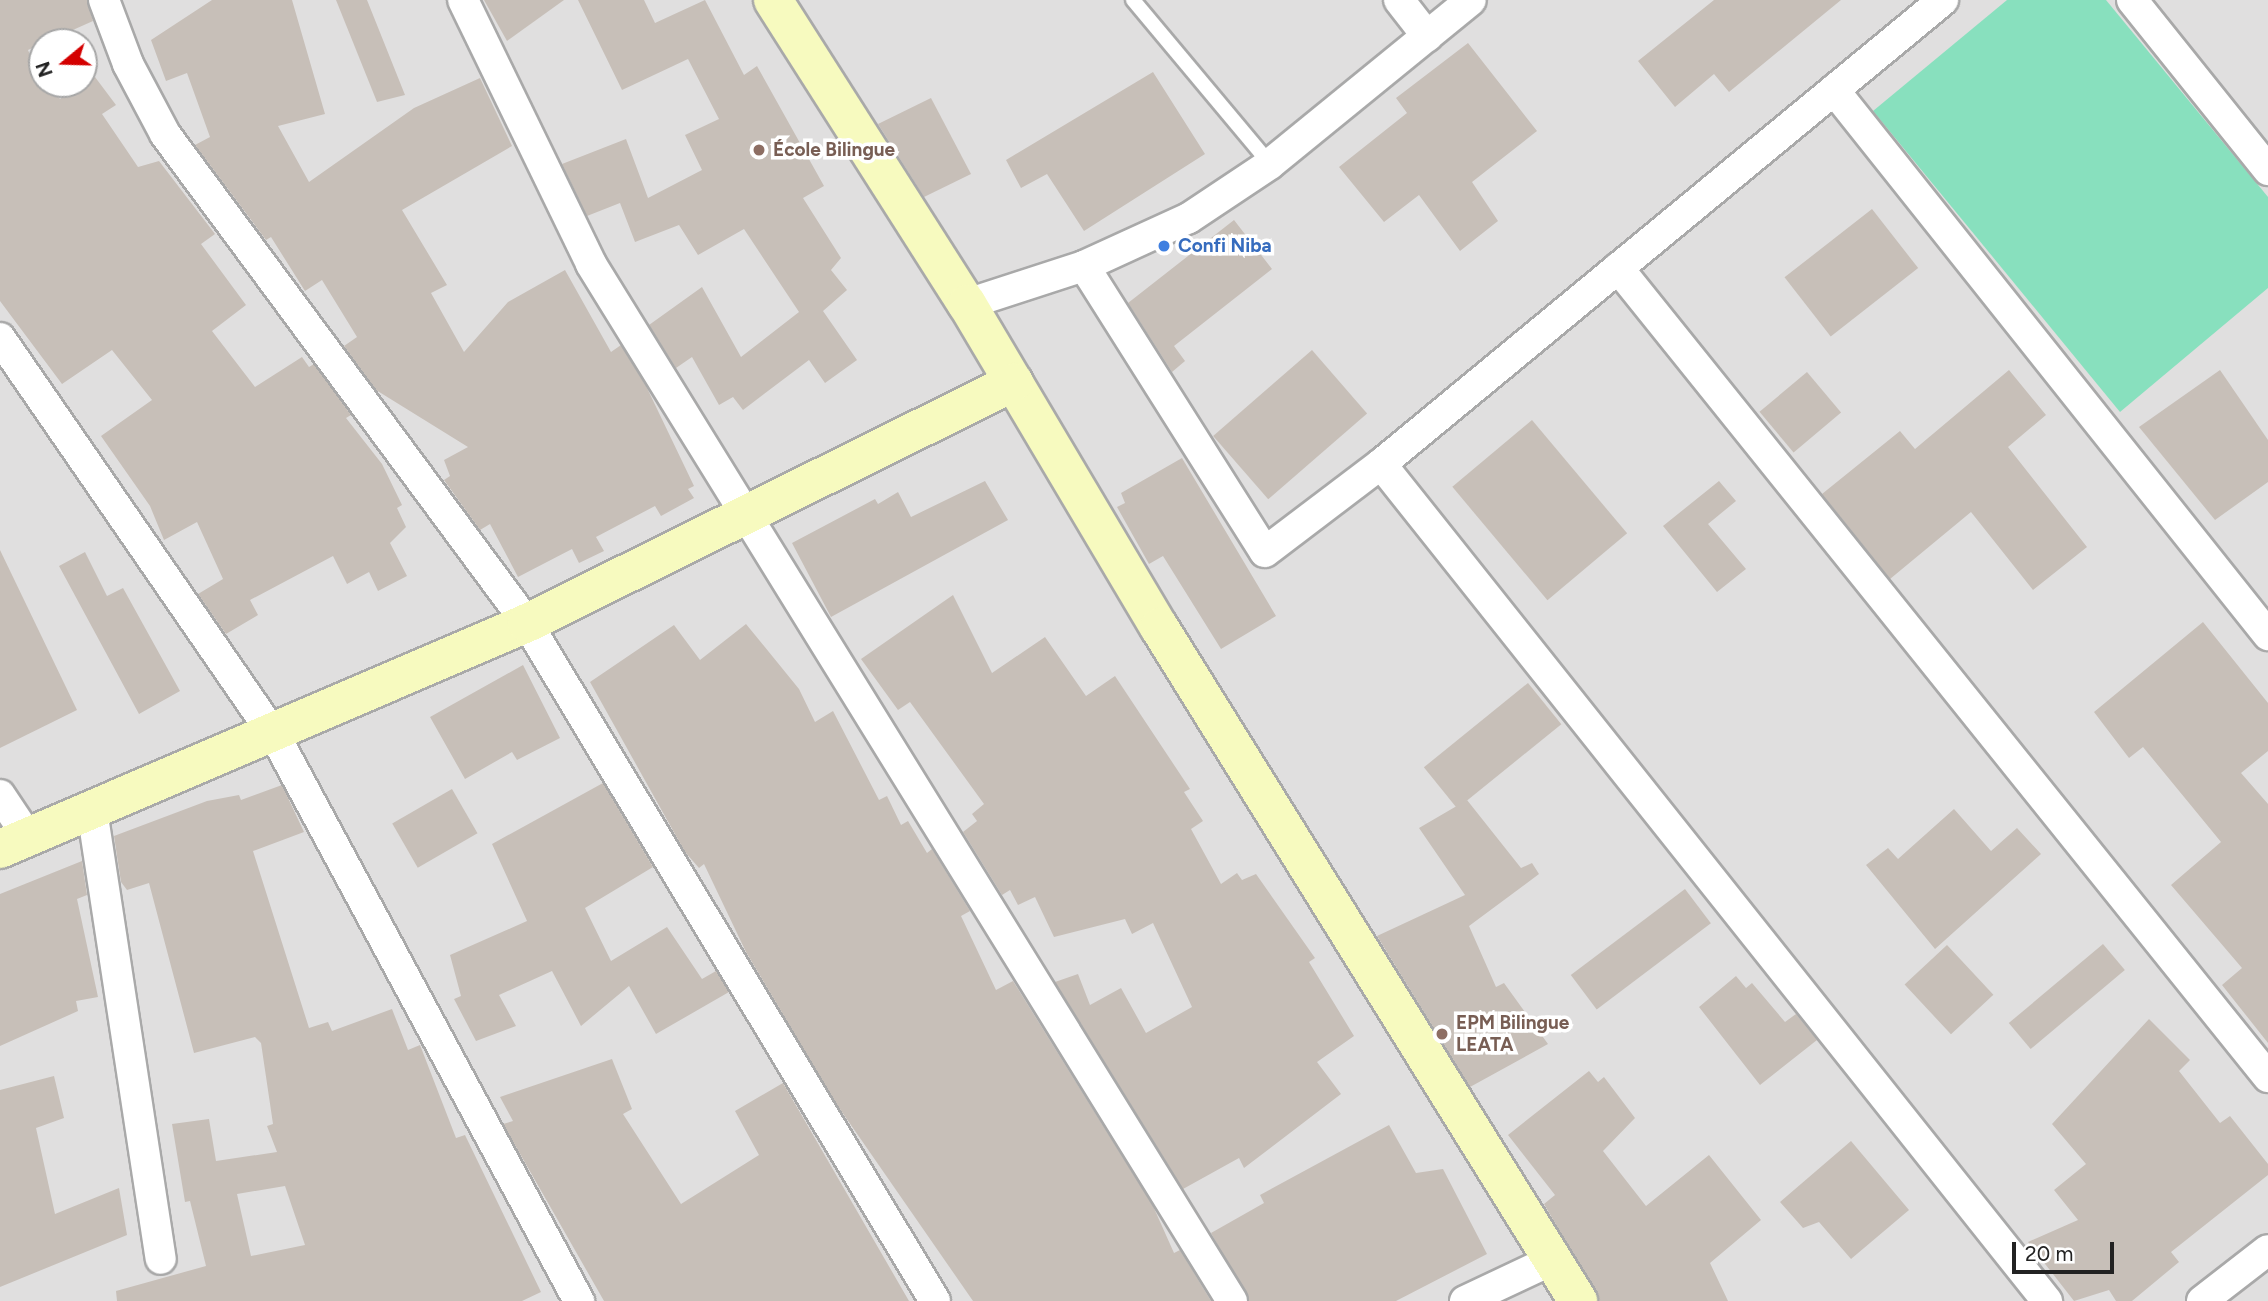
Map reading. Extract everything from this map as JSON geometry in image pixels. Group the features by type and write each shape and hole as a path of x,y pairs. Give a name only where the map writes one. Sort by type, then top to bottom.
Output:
{"main road":[{"path":"773,0 967,304 1578,1301"},
{"path":"14,843 275,736 527,623 749,517 1014,382"}],"street":[{"path":"104,0 128,65 166,134 527,623 936,1301"},
{"path":"464,0 513,113 591,264 1232,1301"},
{"path":"1399,0 1427,36"},
{"path":"967,304 1084,266 1189,218 1270,164 1471,0"},
{"path":"1084,266 1265,552 1381,464 1943,0"},
{"path":"2132,0 2268,170"},
{"path":"1833,90 2268,635"},
{"path":"1618,268 2268,1077"},
{"path":"0,338 275,736 579,1301"},
{"path":"1381,464 2047,1301"},
{"path":"0,795 14,843"},
{"path":"92,810 160,1259"},
{"path":"2202,1301 2268,1250"},
{"path":"1465,1301 1552,1260"}],"lane":[{"path":"1133,0 1270,164"}],"shaded area":[{"path":"0,0 2268,0 2268,1301 0,1301"}],"green space":[{"path":"2007,0 2106,0 2268,197 2268,288 2120,412 1873,111"}],"building":[{"path":"0,0 87,0 93,21 77,28 28,28 28,98 98,98 98,81 116,105 102,114 138,167 159,161 215,234 201,244 246,305 212,331 255,387 302,357 309,367 314,364 351,415 346,418 382,464 402,505 397,508 406,527 390,543 407,576 378,591 369,572 347,584 333,556 250,600 258,615 226,634 198,594 223,579 197,522 164,540 150,506 101,436 152,400 112,350 62,384 0,301"},
{"path":"212,0 292,0 325,114 278,126 309,182 414,108 480,78 512,146 402,210 447,285 431,293 464,352 508,302 565,270 611,352 621,345 647,388 694,486 688,489 694,498 661,516 655,506 596,537 604,551 579,563 572,549 518,577 490,524 480,530 444,480 450,476 444,460 468,447 376,390 344,346 357,337 322,280 305,291 271,237 266,240 195,145 210,137 187,73 166,81 151,40"},
{"path":"336,0 367,0 405,95 377,102"},
{"path":"484,0 564,0 507,41"},
{"path":"578,0 644,0 655,23 705,0 744,75 757,66 824,186 803,198 841,258 831,270 847,290 823,311 857,360 825,383 809,360 743,410 733,397 719,405 692,357 676,368 649,325 702,287 741,357 799,312 744,229 698,255 679,225 635,242 620,203 587,216 562,164 626,139 648,198 702,170 685,135 719,119 688,59 622,90"},
{"path":"1714,0 1841,0 1729,92 1714,74 1675,107 1638,61"},
{"path":"1468,43 1537,131 1472,182 1498,221 1460,251 1419,195 1384,222 1339,167 1407,113 1396,98"},
{"path":"1153,72 1205,154 1084,231 1047,174 1021,188 1006,160"},
{"path":"931,98 971,174 924,197 878,124"},
{"path":"1872,209 1918,268 1831,336 1785,277"},
{"path":"1234,220 1272,269 1174,346 1185,361 1172,372 1128,303"},
{"path":"1312,350 1367,413 1268,499 1213,436"},
{"path":"2009,370 2046,415 2008,447 2087,547 2033,590 1971,512 1890,579 1822,494 1900,431 1915,449"},
{"path":"2220,370 2268,440 2268,482 2215,520 2139,427"},
{"path":"1807,372 1841,413 1794,452 1760,412"},
{"path":"1532,420 1627,533 1547,600 1452,487"},
{"path":"1182,458 1276,616 1221,649 1163,556 1149,564 1117,507 1125,503 1121,493"},
{"path":"985,481 1008,520 831,617 792,543 875,499 878,504 898,492 911,517"},
{"path":"1719,481 1736,501 1708,524 1746,569 1717,592 1663,526"},
{"path":"0,550 77,710 0,748"},
{"path":"85,552 107,596 123,588 180,691 139,714 59,566"},
{"path":"953,595 992,673 1045,637 1086,696 1115,676 1190,789 1184,792 1203,821 1191,829 1221,884 1237,873 1242,880 1256,874 1315,958 1309,962 1354,1036 1317,1062 1341,1094 1244,1168 1239,1158 1183,1189 1055,982 1078,974 1090,1005 1121,988 1146,1033 1192,1007 1153,923 1132,934 1125,919 1054,937 1035,897 1018,905 1010,890 1002,895 963,832 977,821 972,814 984,804 910,702 898,710 861,659"},
{"path":"2203,622 2268,703 2268,751 2241,773 2268,804 2268,1043 2222,985 2242,968 2171,885 2221,842 2143,747 2129,758 2094,712"},
{"path":"746,624 799,689 815,722 833,711 879,800 887,796 901,825 908,821 927,853 932,849 970,911 961,916 996,990 1013,981 1153,1206 1174,1253 1180,1250 1211,1301 973,1301 835,1102 746,952 704,864 699,868 685,852 590,682 674,625 700,660"},
{"path":"523,665 560,738 517,760 512,752 465,779 430,717"},
{"path":"1528,683 1561,724 1457,809 1424,767"},
{"path":"603,783 653,867 585,908 611,961 667,927 702,979 716,971 729,992 656,1034 629,986 581,1026 552,971 499,995 516,1026 476,1041 454,999 461,996 450,955 527,921 492,844"},
{"path":"282,785 304,832 253,851 309,1028 328,1022 332,1031 392,1009 408,1050 420,1045 456,1138 465,1135 541,1292 522,1301 117,1301 116,1291 206,1266 190,1201 185,1202 172,1124 209,1119 216,1161 277,1152 267,1126 273,1124 261,1043 255,1037 194,1053 149,883 127,890 121,882 114,836 207,801 239,795 241,800","holes":["285,1186 305,1245 251,1256 237,1194"]},
{"path":"452,789 478,833 418,868 392,824"},
{"path":"1467,800 1521,868 1532,863 1539,874 1469,926 1496,987 1504,983 1548,1044 1470,1087 1377,936 1465,895 1419,828"},
{"path":"1954,809 1991,851 2017,828 2041,854 1935,949 1866,865 1888,848 1898,859"},
{"path":"82,861 87,895 77,899 98,997 76,1001 78,1011 0,1046 0,894"},
{"path":"1685,889 1711,923 1597,1009 1571,975"},
{"path":"2103,944 2125,970 2031,1049 2009,1023"},
{"path":"1947,945 1993,995 1951,1034 1905,985"},
{"path":"1736,976 1746,988 1752,983 1785,1022 1796,1014 1817,1040 1760,1085 1699,1007"},
{"path":"2149,1019 2190,1060 2179,1071 2220,1123 2230,1116 2268,1164 2268,1175 2171,1252 2179,1262 2132,1301 2116,1301 2109,1290 2074,1301 2028,1242 2078,1220 2054,1190 2086,1164 2052,1124"},
{"path":"612,1059 632,1109 623,1114 681,1204 759,1155 735,1111 783,1083 909,1301 604,1301 503,1124 513,1121 500,1097"},
{"path":"1589,1071 1598,1082 1604,1077 1635,1118 1603,1151 1646,1206 1709,1155 1761,1220 1710,1263 1728,1301 1600,1301 1544,1204 1555,1195 1508,1135"},
{"path":"54,1076 64,1118 36,1128 55,1214 119,1188 127,1235 0,1287 0,1090"},
{"path":"1389,1125 1416,1173 1443,1169 1487,1254 1396,1301 1249,1301 1211,1233 1264,1203 1260,1195"},
{"path":"1851,1141 1909,1210 1851,1259 1819,1222 1803,1228 1780,1202"}],"place":[{"name":"École Bilingue","path":"759,150"},
{"name":"Confi Niba","path":"1164,246"},
{"name":"EPM Bilingue LEATA","path":"1442,1034"}]}
